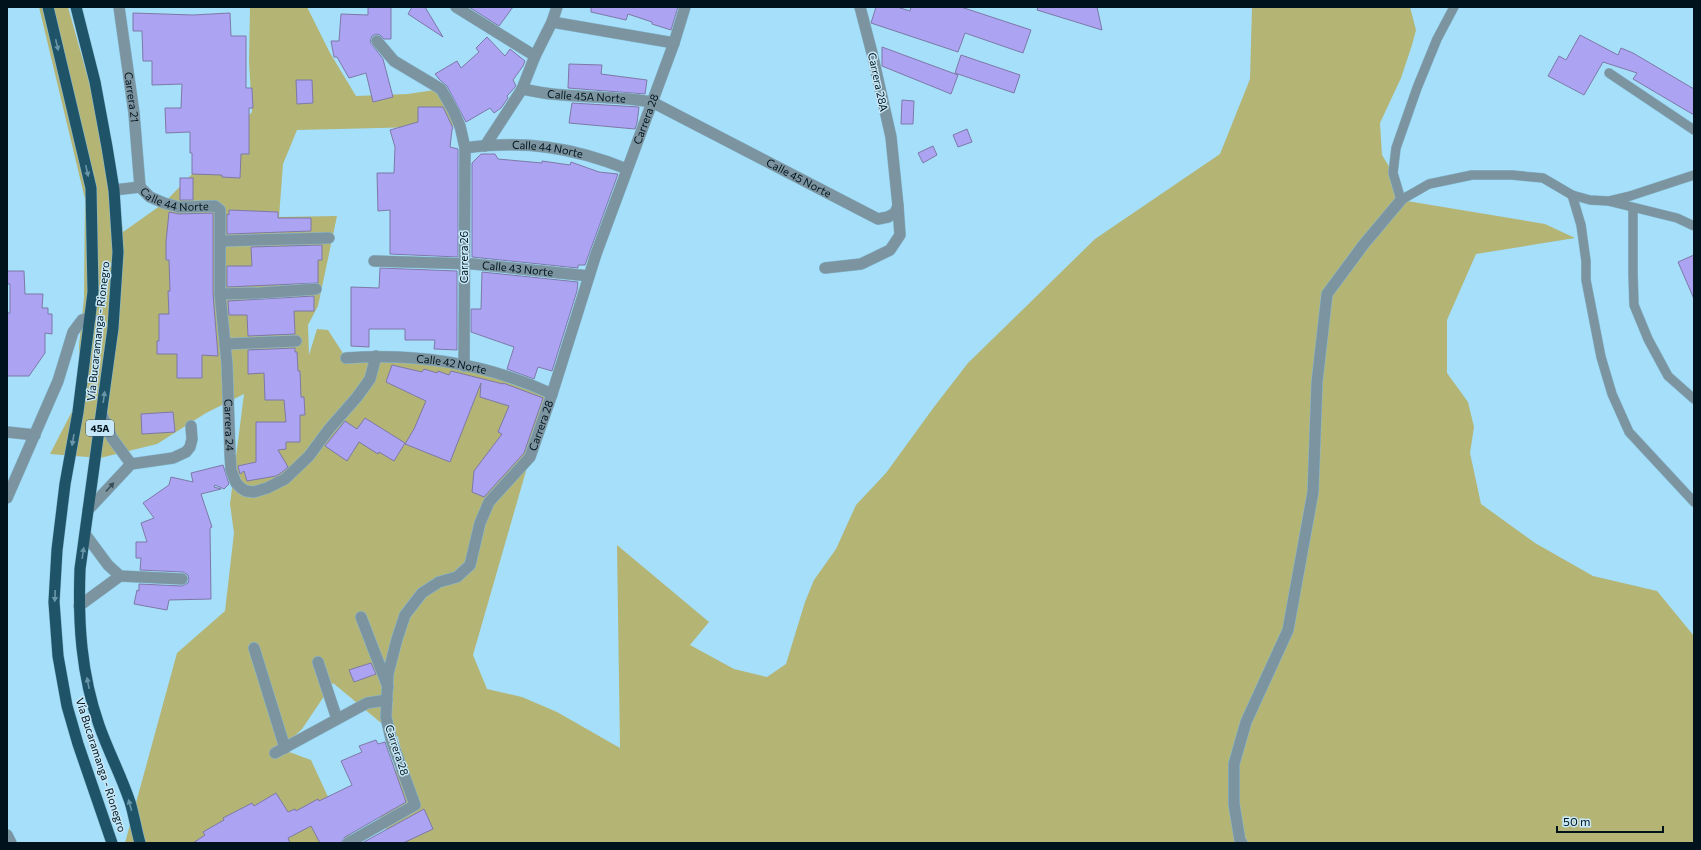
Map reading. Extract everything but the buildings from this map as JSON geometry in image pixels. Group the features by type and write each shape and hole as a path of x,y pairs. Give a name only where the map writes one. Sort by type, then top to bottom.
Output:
{"highway":[{"name":"Vía Bucaramanga - Rionegro","path":"48,7 90,188 93,292 78,412 65,484 57,550 54,602 58,656 67,706 78,744 112,843"},
{"name":"Vía Bucaramanga - Rionegro","path":"76,7 95,82 114,190 118,252 113,328 80,569 79,606 81,646 88,687 99,725 130,802 140,843"}],"street":[{"name":"Carrera 21","path":"119,7 134,113 140,187"},
{"path":"456,7 535,56"},
{"path":"485,146 522,89 535,56 552,22 557,7"},
{"name":"Carrera 28","path":"348,843 415,805 391,739 386,717 390,667 405,616 422,593 439,582 457,577 470,565 480,524 489,502 530,457 552,394 589,276 674,43 685,7"},
{"name":"Carrera 28A","path":"860,7 891,137 898,206"},
{"path":"552,22 674,43"},
{"path":"377,41 394,61 441,89 460,126 465,148"},
{"name":"Calle 45A Norte","path":"522,89 552,94 637,99 652,102"},
{"name":"Calle 45 Norte","path":"652,102 878,219 888,217 895,213 898,206"},
{"name":"Calle 44 Norte","path":"465,148 527,145 558,148 582,153 627,169"},
{"name":"Carrera 26","path":"464,366 465,148"},
{"name":"Calle 44 Norte","path":"114,190 140,187 150,197 179,207 215,206"},
{"path":"1242,843 1234,804 1234,764 1246,722 1288,630 1312,492 1317,382 1327,294 1364,244 1401,200"},
{"name":"Carrera 24","path":"215,206 220,210 220,294 225,344 231,470 236,483 246,492 254,492 267,488 285,479 309,456 329,429 357,397 370,379 376,356"},
{"path":"826,268 861,264 890,250 900,235 898,206"},
{"path":"221,241 329,238"},
{"name":"Calle 43 Norte","path":"374,261 464,264 533,269 589,276"},
{"path":"220,294 316,290"},
{"path":"7,498 58,381 73,332 82,320 91,317"},
{"path":"225,344 296,341"},
{"name":"Calle 42 Norte","path":"346,358 376,356 418,358 464,366 486,370 506,376 552,394"},
{"path":"102,415 112,438 131,464"},
{"path":"88,510 131,464 173,458 186,452 190,447 192,439 191,426"},
{"path":"7,432 34,435"},
{"path":"85,534 108,565 120,576"},
{"path":"79,606 120,576 182,579"},
{"path":"361,617 388,687"},
{"path":"254,648 285,748"},
{"path":"318,662 337,719"},
{"path":"274,753 367,703 387,700"},
{"path":"7,835 10,843"}],"lane":[{"path":"1454,7 1434,46 1417,88 1396,148 1393,173 1401,200 1429,184 1472,175 1512,175 1543,178 1572,195 1590,200 1608,201 1677,218 1694,226"},
{"path":"1609,72 1694,130"},
{"path":"1608,201 1630,196 1694,175"},
{"path":"1572,195 1581,225 1586,261 1586,280 1601,357 1612,394 1630,432 1694,502"},
{"path":"1633,208 1632,274 1634,305 1648,339 1668,376 1694,399"}],"shaded area":[{"path":"39,7 68,7 117,182 123,232 164,203 252,112 249,62 250,7 307,7 330,53 356,96 408,94 441,89 460,126 297,130 283,164 279,217 337,216 318,306 308,325 309,355 317,329 328,330 346,358 464,366 552,394 530,457 473,655 487,689 522,697 557,712 620,748 617,545 709,622 690,645 734,669 767,677 786,664 805,602 814,580 836,549 856,505 886,473 968,363 1095,239 1220,154 1250,79 1252,7 1410,7 1416,30 1401,78 1380,123 1382,155 1393,173 1401,200 1545,224 1575,238 1476,254 1447,320 1447,373 1468,402 1474,427 1470,453 1481,504 1535,543 1593,576 1657,591 1694,636 1694,843 393,843 364,784 403,767 405,759 403,759 398,737 333,683 302,729 281,749 311,760 334,810 354,843 125,843 177,653 225,611 234,533 230,504 244,394 206,413 157,444 100,458 50,454 81,394 79,346 84,298 85,199"}]}
